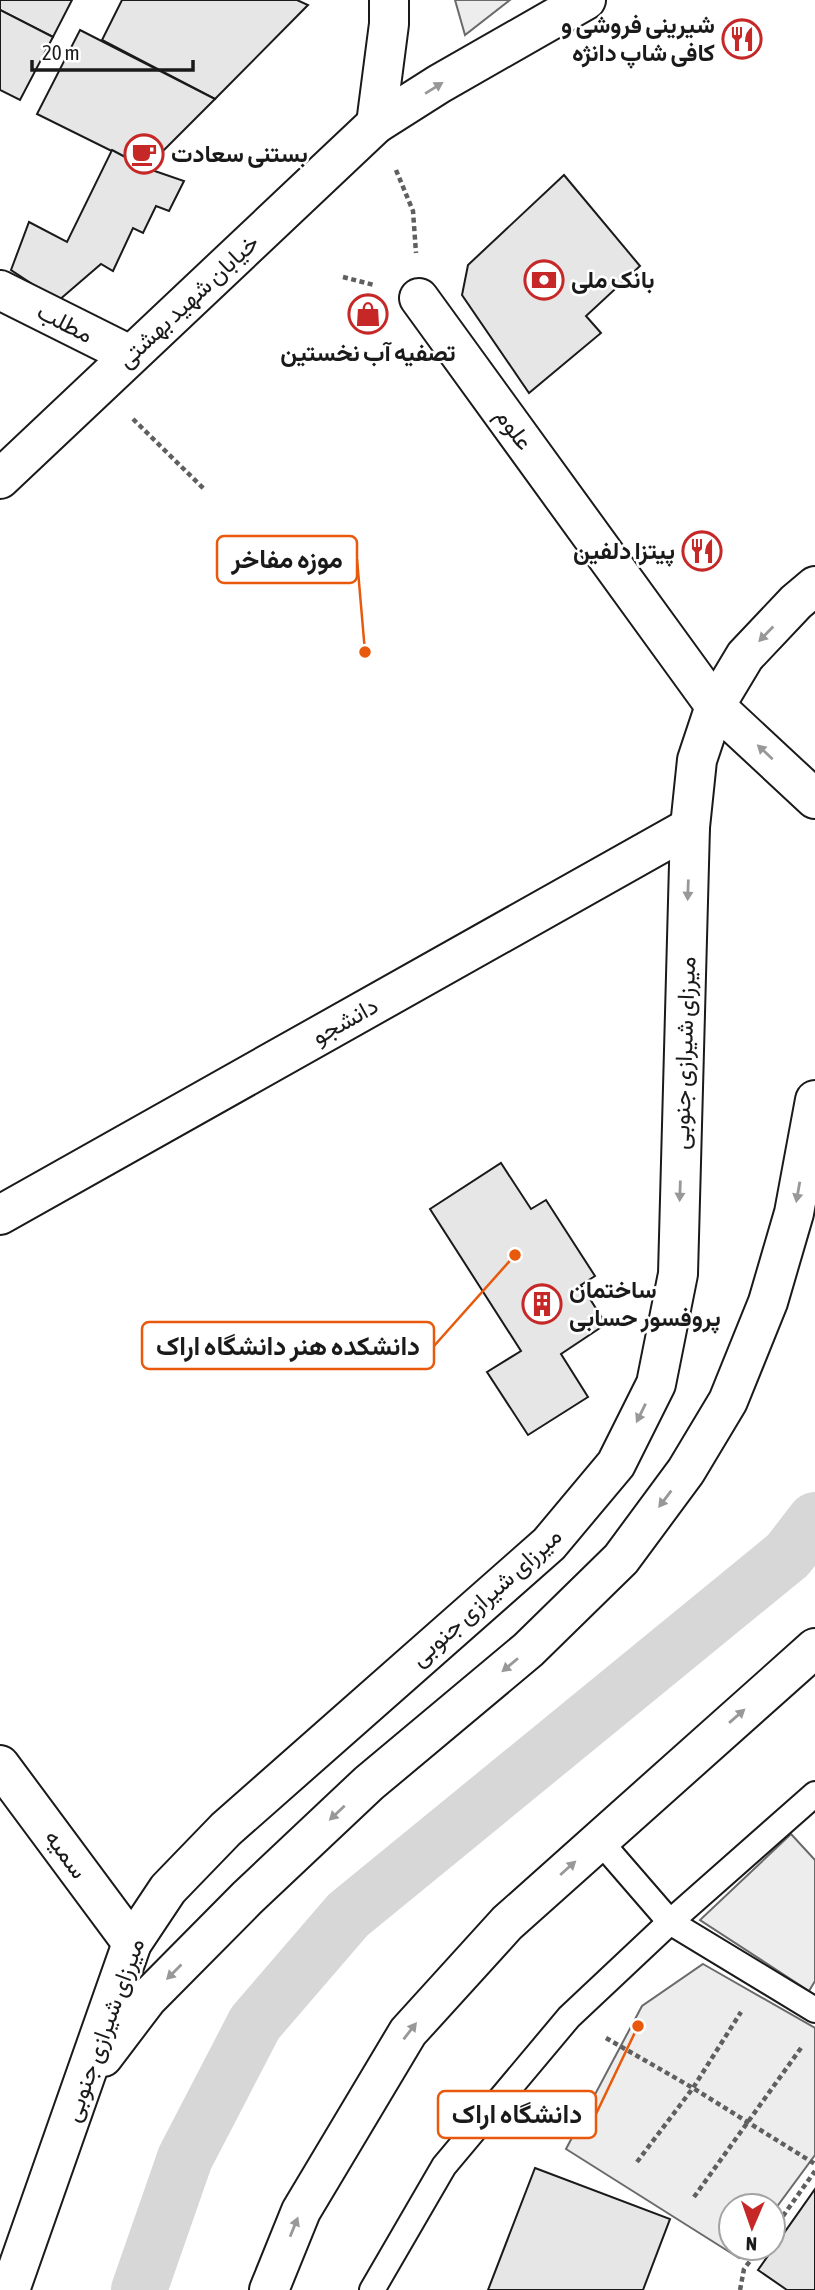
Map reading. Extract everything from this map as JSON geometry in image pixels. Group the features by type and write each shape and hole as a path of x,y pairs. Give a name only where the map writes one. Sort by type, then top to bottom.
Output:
{"main road":[{"path":"376,124 389,23 388,0"},
{"name":"خیابان شهید بهشتی","path":"0,479 376,124 586,0"},
{"name":"مطلب","path":"0,290 130,355"},
{"name":"علوم","path":"419,298 715,706 815,799"},
{"name":"میرزای شیرازی جنوبی","path":"10,2290 132,1943 168,1889 226,1829 549,1544 616,1464 656,1384 678,1274 690,827 697,760 715,706 745,656 796,602 815,586"},
{"name":"دانشجو","path":"0,1215 690,827"},
{"path":"83,2084 148,1999 247,1898 369,1783 528,1650 621,1559 686,1471 728,1401 768,1302 794,1213 815,1100"},
{"path":"269,2290 301,2211 408,2032 507,1923 815,1648"},
{"name":"سمیه","path":"4,1781 132,1943"}],"lane":[{"path":"372,2290 444,2166 569,2017 670,1922 815,1794"},
{"path":"599,1840 670,1922 815,2010"}],"path":[{"path":"376,124 413,211 419,298"},
{"path":"99,385 205,490"},
{"path":"637,2162 693,2088 741,2012"},
{"path":"694,2197 805,2042"},
{"path":"620,2047 693,2088 815,2164"},
{"path":"787,2210 815,2171"},
{"path":"740,2290 744,2269 749,2262"}],"shaded area":[{"path":"455,0 510,0 465,35"},
{"path":"791,1834 815,1860 815,1981 809,1991 700,1920"},
{"path":"703,1964 815,2028 815,2155 787,2193 717,2192 717,2244 566,2149 642,2006"}],"building":[{"path":"0,0 72,0 53,37 0,10"},
{"path":"122,0 297,0 308,5 215,99 102,40"},
{"path":"0,10 53,37 20,100 0,90"},
{"path":"80,30 215,99 146,168 37,114"},
{"path":"112,150 146,168 184,181 169,211 156,206 143,233 133,228 113,271 101,264 58,301 11,270 29,222 67,242"},
{"name":"بانک ملی","path":"564,175 640,266 586,316 601,333 529,393 462,295 468,265"},
{"name":"ساختمان پروفسور حسابی","path":"501,1163 531,1209 546,1200 595,1276 581,1285 606,1324 561,1354 588,1397 528,1435 487,1372 521,1351 430,1209"},
{"path":"535,2168 670,2219 643,2290 488,2290"},
{"path":"815,2189 815,2290 787,2290 758,2270 764,2262 787,2262 787,2229"}],"waterway":[{"path":"139,2290 185,2158 255,2023 348,1915 788,1555 815,1520"}],"place":[{"name":"شیرینی فروشی و کافی شاپ دانژه","path":"742,39"},
{"name":"بستنی سعادت","path":"144,154"},
{"name":"بانک ملی","path":"544,280"},
{"name":"تصفیه آب نخستین","path":"368,314"},
{"name":"پیتزا دلفین","path":"702,551"},
{"name":"موزه مفاخر","path":"365,652"},
{"name":"دانشکده هنر دانشگاه اراک","path":"515,1255"},
{"name":"ساختمان پروفسور حسابی","path":"542,1304"},
{"name":"دانشگاه اراک","path":"638,2026"}]}
